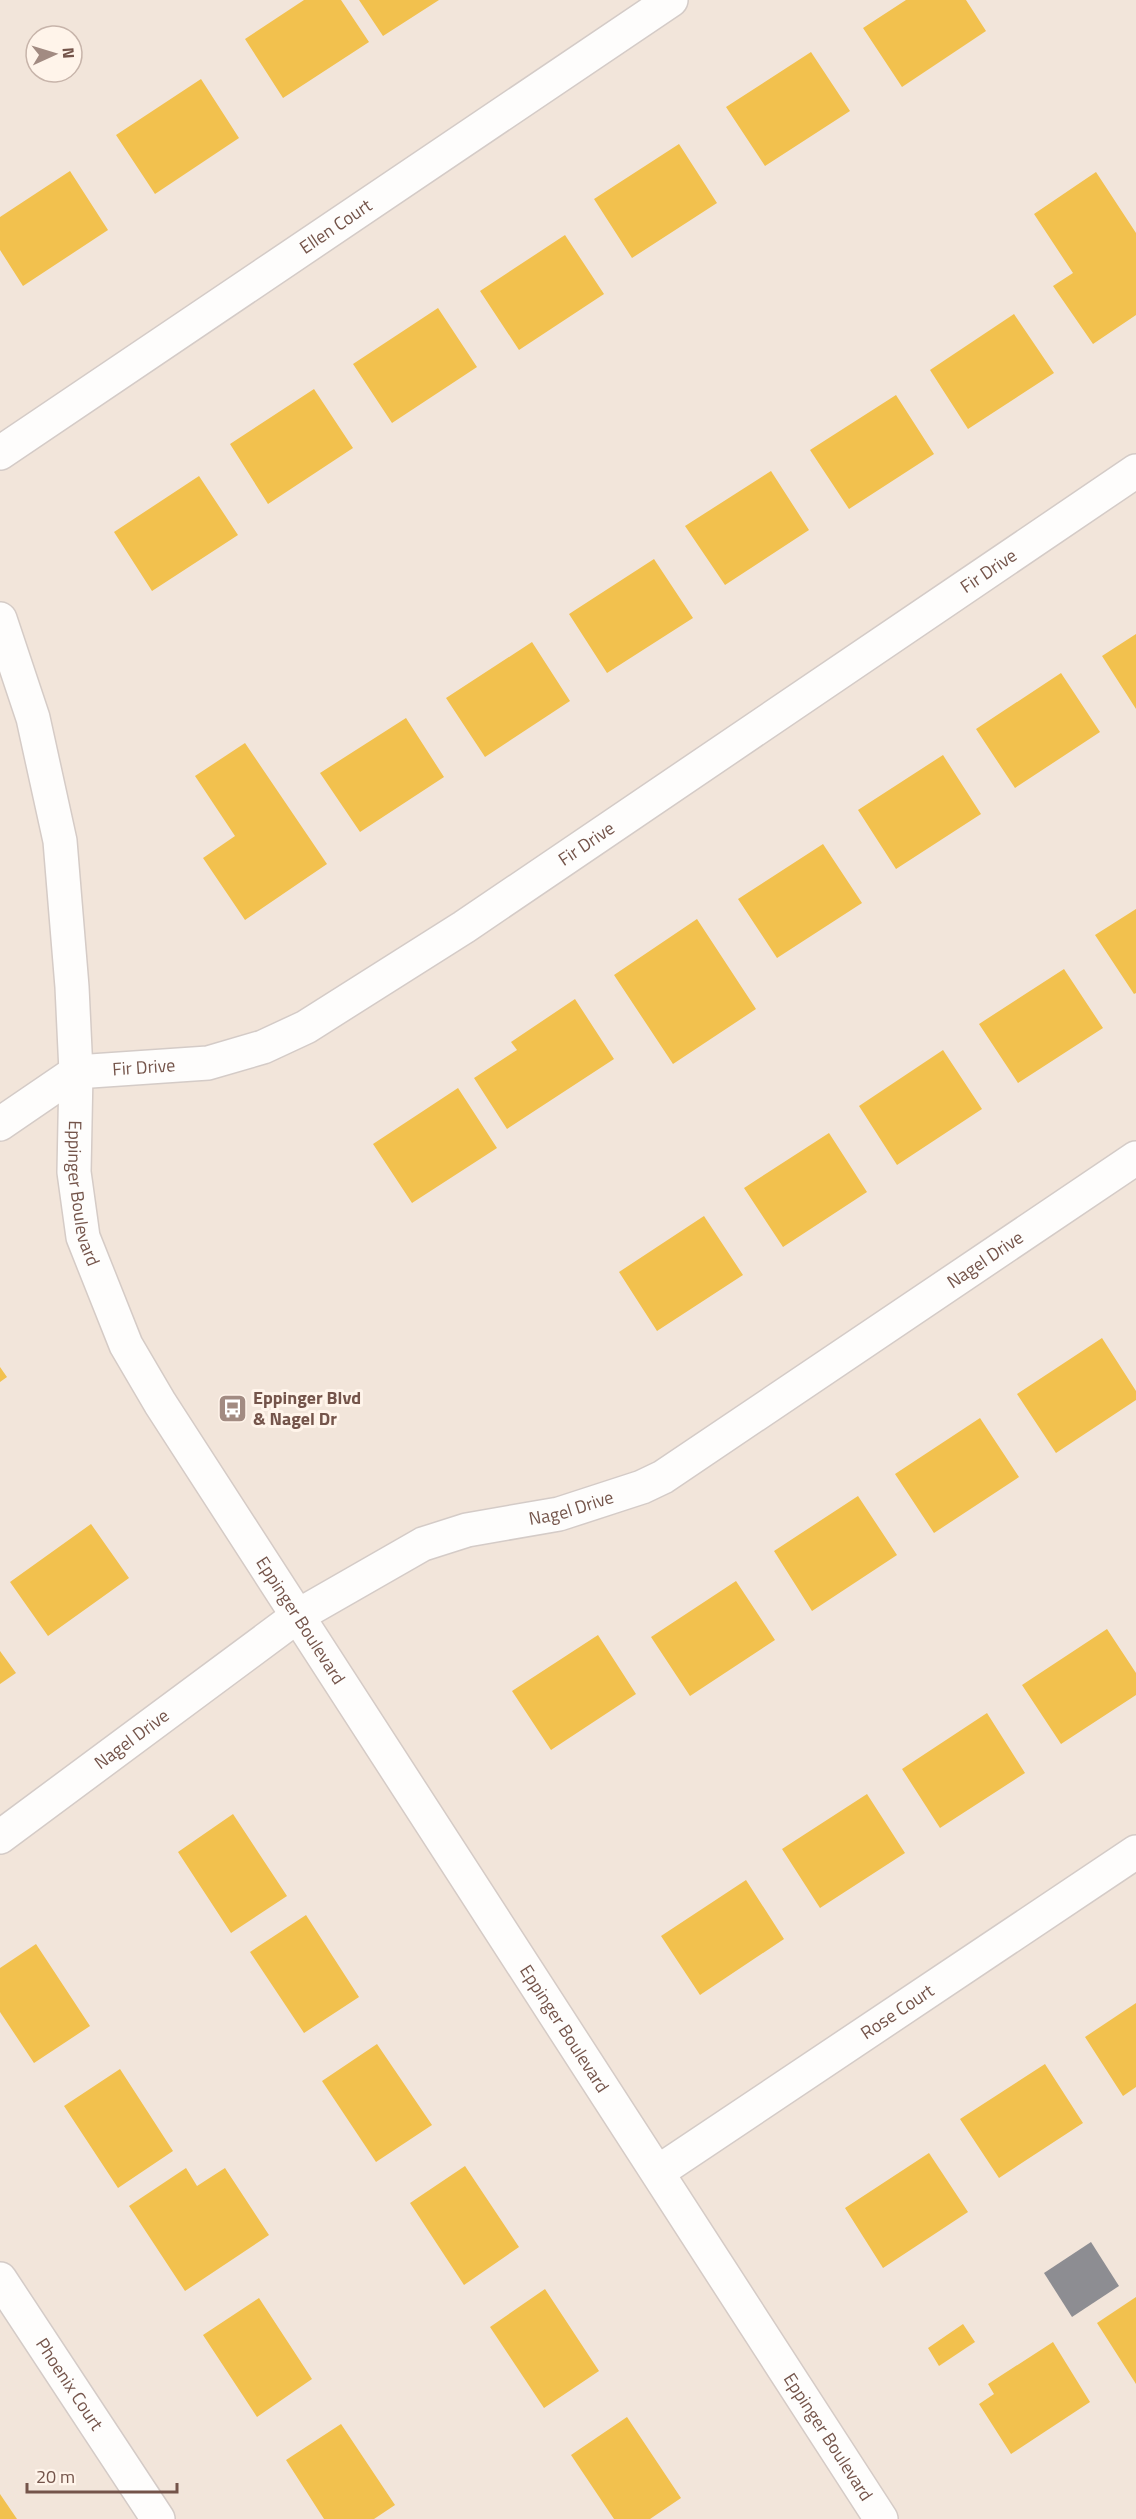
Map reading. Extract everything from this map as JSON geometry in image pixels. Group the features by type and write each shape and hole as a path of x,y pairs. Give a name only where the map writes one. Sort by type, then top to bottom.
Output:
{"street":[{"name":"Ellen Court","path":"0,453 671,0"},
{"name":"Fir Drive","path":"76,1072 208,1063 263,1047 306,1027 464,927 1136,471"},
{"name":"Eppinger Boulevard","path":"0,619 33,718 60,841 72,987 76,1072 74,1172 83,1237 126,1345 160,1403 881,2519"},
{"path":"0,1124 76,1072"},
{"name":"Nagel Drive","path":"0,1837 299,1615 423,1544 467,1530 559,1514 642,1487 663,1477 1136,1158"},
{"name":"Rose Court","path":"658,2172 1136,1852"},
{"name":"Phoenix Court","path":"0,2279 158,2519"}],"shaded area":[{"path":"0,0 1136,0 1136,2519 0,2519"}],"building: Homes":[{"path":"304,0 341,0 369,42 283,98 245,39"},
{"path":"359,0 439,0 383,36"},
{"path":"906,0 966,0 986,31 902,87 863,28"},
{"path":"811,52 850,111 765,166 726,107"},
{"path":"201,79 239,138 155,194 116,135"},
{"path":"679,144 717,203 632,258 594,199"},
{"path":"70,171 108,230 23,286 0,250 0,217"},
{"path":"1096,172 1136,233 1136,315 1093,344 1053,286 1073,273 1034,214"},
{"path":"565,235 604,294 519,350 480,291"},
{"path":"438,308 477,367 392,423 353,364"},
{"path":"1014,314 1054,373 968,429 930,370"},
{"path":"314,389 353,448 268,504 230,444"},
{"path":"896,395 934,454 849,509 810,450"},
{"path":"771,471 809,530 725,585 685,526"},
{"path":"199,476 238,535 152,591 114,532"},
{"path":"654,559 693,618 607,673 569,614"},
{"path":"1136,634 1136,709 1102,656"},
{"path":"532,642 570,701 485,757 446,698"},
{"path":"1061,673 1100,732 1015,788 976,729"},
{"path":"406,718 444,777 360,832 320,773"},
{"path":"245,743 327,864 245,920 203,858 235,836 195,776"},
{"path":"943,755 981,814 896,869 858,810"},
{"path":"823,844 862,903 777,958 738,899"},
{"path":"1136,909 1136,993 1134,994 1095,935"},
{"path":"697,919 756,1009 673,1064 614,975"},
{"path":"1064,969 1103,1028 1018,1083 979,1024"},
{"path":"575,999 614,1059 507,1129 474,1078 517,1050 511,1042"},
{"path":"943,1050 982,1109 897,1165 859,1106"},
{"path":"458,1088 497,1148 412,1203 373,1144"},
{"path":"829,1133 867,1192 783,1247 744,1188"},
{"path":"704,1216 743,1275 657,1331 619,1272"},
{"path":"1102,1338 1136,1391 1136,1400 1056,1453 1017,1394"},
{"path":"0,1367 7,1377 0,1382"},
{"path":"980,1418 1019,1477 934,1533 895,1474"},
{"path":"858,1496 897,1555 812,1611 774,1551"},
{"path":"91,1524 129,1578 48,1636 10,1582"},
{"path":"736,1581 775,1640 690,1696 651,1637"},
{"path":"1107,1629 1136,1673 1136,1695 1061,1744 1022,1685"},
{"path":"598,1635 636,1694 551,1750 512,1691"},
{"path":"0,1651 16,1673 0,1684"},
{"path":"987,1713 1025,1773 940,1828 902,1769"},
{"path":"867,1794 905,1853 820,1908 782,1849"},
{"path":"233,1814 287,1896 231,1933 178,1852"},
{"path":"746,1880 784,1939 700,1995 661,1936"},
{"path":"306,1915 359,1997 304,2033 250,1952"},
{"path":"36,1944 90,2026 34,2063 0,2012 0,1968"},
{"path":"1136,2003 1136,2087 1123,2096 1085,2037"},
{"path":"377,2044 432,2125 376,2162 322,2081"},
{"path":"1045,2064 1083,2123 999,2178 960,2119"},
{"path":"120,2069 173,2151 118,2188 64,2106"},
{"path":"929,2153 968,2212 883,2268 845,2208"},
{"path":"465,2166 519,2247 464,2285 410,2203"},
{"path":"186,2168 197,2186 225,2168 269,2235 185,2291 129,2206"},
{"path":"545,2289 599,2371 544,2408 490,2327"},
{"path":"1136,2297 1136,2384 1097,2323"},
{"path":"259,2298 312,2379 257,2417 203,2335"},
{"path":"963,2324 975,2342 939,2366 928,2348"},
{"path":"1053,2342 1090,2402 1011,2454 979,2404 994,2394 988,2384"},
{"path":"627,2417 681,2498 650,2519 614,2519 571,2455"},
{"path":"341,2424 395,2505 374,2519 324,2519 286,2460"},
{"path":"0,2494 17,2519 0,2519"}],"building: Industry":[{"path":"1091,2242 1119,2286 1072,2317 1044,2273"}],"place":[{"name":"Eppinger Blvd & Nagel Dr","path":"232,1408"}]}
